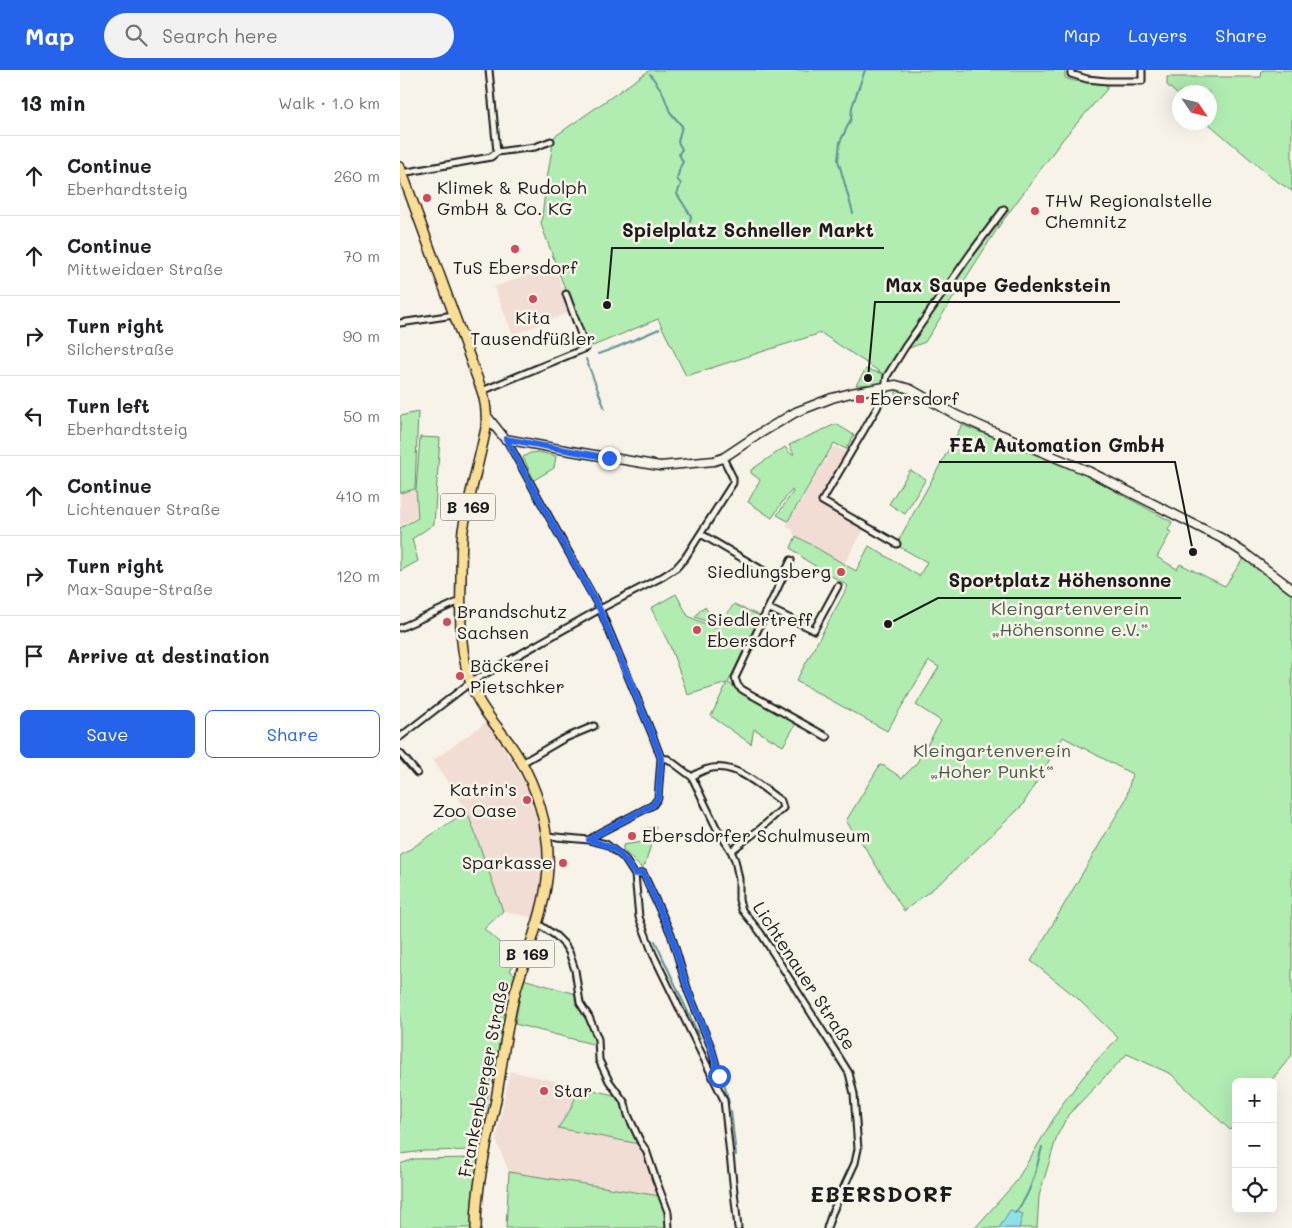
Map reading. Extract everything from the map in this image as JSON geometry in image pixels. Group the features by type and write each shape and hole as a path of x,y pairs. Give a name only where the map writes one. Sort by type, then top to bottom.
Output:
{"main road":[{"name":"Frankenberger Straße","path":"401,170 482,391 486,415 484,438 463,532 460,601 462,644 470,682 481,704 522,763 538,798 546,836 548,868 544,897 510,1013 479,1191 476,1228"}],"street":[{"path":"489,70 497,152"},
{"path":"1072,72 1087,79 1142,81 1142,70"},
{"path":"401,170 491,157 497,152 535,147 552,141"},
{"path":"897,544 822,501 877,408 885,388 887,376 905,347 1004,209"},
{"path":"482,391 586,348 566,294"},
{"path":"400,323 454,315"},
{"path":"506,439 660,466 714,460 723,458 796,412 832,398 896,385 910,389 956,415 1088,471 1221,538 1292,589"},
{"path":"486,415 506,439 600,610 661,758 658,798 653,805 589,840"},
{"path":"400,737 470,682 676,568 686,558 733,483 733,478 723,458"},
{"path":"701,534 781,581"},
{"path":"791,560 735,678 738,686 743,690 828,737"},
{"path":"768,608 814,630 838,586"},
{"path":"400,628 460,601"},
{"path":"522,763 563,739 594,726"},
{"path":"400,752 417,774"},
{"name":"Lichtenauer Straße","path":"661,758 668,759 692,777 716,828 735,860 739,879 739,900 742,910 760,932 849,1073 854,1094 858,1149 855,1163 827,1228"},
{"path":"692,777 700,771 715,768 734,769 781,801 783,808 760,829 731,851"},
{"path":"546,836 589,840 606,844 624,858 635,874 640,917 653,954 724,1100 738,1228"},
{"path":"635,874 643,873 671,934 688,991 711,1046 719,1076 717,1083"},
{"path":"537,923 556,936 564,944 568,952 574,970 580,1003 598,1038 600,1060 609,1081 625,1103 628,1115 646,1150 668,1212 669,1228"}],"shaded area":[{"name":"Kita Tausendfüßler","path":"553,265 572,311 513,335 494,287"},
{"path":"834,446 846,452 818,501 865,528 844,564 793,534 794,531 786,526"},
{"path":"415,489 417,517 400,526 400,493"},
{"path":"488,721 547,820 541,920 503,911 467,811 433,760"},
{"path":"510,1071 580,1087 570,1110 558,1128 639,1144 645,1152 660,1196 509,1172 496,1140"}],"green space":[{"path":"650,70 1065,70 1065,78 1074,81 1107,84 1107,89 1063,139 999,226 925,342 904,350 888,376 886,384 856,385 866,369 883,374 821,333 686,376 658,319 593,346 589,344 562,281 541,224 554,137"},
{"path":"1262,70 1292,70 1292,191 1272,178 1216,130 1217,85 1172,85 1172,90 1167,85 1167,77 1261,77"},
{"path":"898,390 912,394 915,397 914,401 911,402 896,395"},
{"path":"418,412 415,489 400,493 400,416"},
{"path":"836,424 854,435 846,449 834,443 788,521 777,515 793,492 792,490 772,518 748,502 760,480 751,473 751,470 785,447 791,454 794,454 789,445"},
{"path":"962,425 1069,466 1172,522 1168,530 1171,532 1157,557 1177,569 1180,564 1225,586 1243,559 1292,595 1292,1055 1273,1078 1232,1078 1232,1128 1230,1130 1171,1074 1127,1054 1068,1115 1057,1136 1039,1196 1037,1228 975,1228 1015,1183 1063,1103 1094,1063 1118,1038 1076,997 1031,961 1126,799 1132,774 1063,737 1022,806 944,880 904,911 864,846 846,821 880,765 902,778 916,764 941,721 916,705 939,667 929,661 887,731 796,681 848,586 807,561 791,548 796,536 856,571 869,546 919,576 927,562 896,545"},
{"path":"420,437 440,438 434,524 412,539 418,561 400,571 400,528 418,518 416,489"},
{"path":"538,452 556,456 554,468 534,480 523,457 530,453"},
{"path":"910,470 926,479 905,514 889,504"},
{"path":"676,594 688,616 716,629 734,604 760,616 728,683 797,722 783,746 754,729 751,744 711,716 727,683 688,695 670,646 651,608"},
{"path":"705,607 711,616 708,620 705,621 695,617 701,609"},
{"path":"467,811 503,911 484,929 517,958 510,971 517,976 504,1020 497,1063 494,1065 488,1063 491,1074 481,1146 476,1150 424,1151 400,1154 400,856"},
{"path":"656,827 645,865 640,867 623,849 623,845 643,842 643,829"},
{"path":"523,979 576,994 593,1032 596,1045 515,1024"},
{"path":"580,1087 618,1096 639,1144 558,1128 570,1110"},
{"path":"474,1158 478,1162 473,1228 400,1228 400,1164 414,1159"},
{"path":"509,1172 660,1196 665,1209 667,1228 506,1228"}],"water":[{"path":"1010,1210 1023,1214 1019,1228 999,1228"}],"waterway":[{"path":"853,213 838,160 840,142 851,119 852,107 865,70"},
{"path":"650,74 662,91 670,112 682,126 678,142 682,149 679,154 683,162 677,179 681,184 677,194 691,216 690,222"},
{"path":"598,354 659,329"},
{"path":"586,359 605,409"},
{"path":"655,941 700,1038"},
{"path":"723,1079 729,1103"},
{"path":"731,1111 736,1155"},
{"path":"1015,1213 1029,1190 1042,1147"}],"place":[{"name":"Klimek & Rudolph GmbH & Co. KG","path":"427,198"},
{"name":"THW Regionalstelle Chemnitz","path":"1035,211"},
{"name":"TuS Ebersdorf","path":"515,249"},
{"name":"Kita Tausendfüßler","path":"533,299"},
{"name":"Spielplatz Schneller Markt","path":"607,305"},
{"name":"Max Saupe Gedenkstein","path":"868,378"},
{"name":"Ebersdorf","path":"860,399"},
{"name":"FEA Automation GmbH","path":"1193,552"},
{"name":"Siedlungsberg","path":"841,572"},
{"name":"Brandschutz Sachsen","path":"447,622"},
{"name":"Sportplatz Höhensonne","path":"888,624"},
{"name":"Siedlertreff Ebersdorf","path":"697,630"},
{"name":"Bäckerei Pietschker","path":"460,676"},
{"name":"Katrin's Zoo Oase","path":"527,800"},
{"name":"Ebersdorfer Schulmuseum","path":"632,836"},
{"name":"Sparkasse","path":"563,863"},
{"name":"Star","path":"544,1091"}],"district":[{"name":"EBERSDORF","path":"882,1194"}],"route":[{"path":"609,458 506,439 600,610 661,758 658,798 653,805 589,840 606,844 624,858 635,874 643,873 671,934 688,991 711,1046 719,1076"}],"park label":[{"name":"Kleingartenverein „Höhensonne e.V.“","path":"1070,619"},
{"name":"Kleingartenverein „Hoher Punkt“","path":"992,761"}]}
